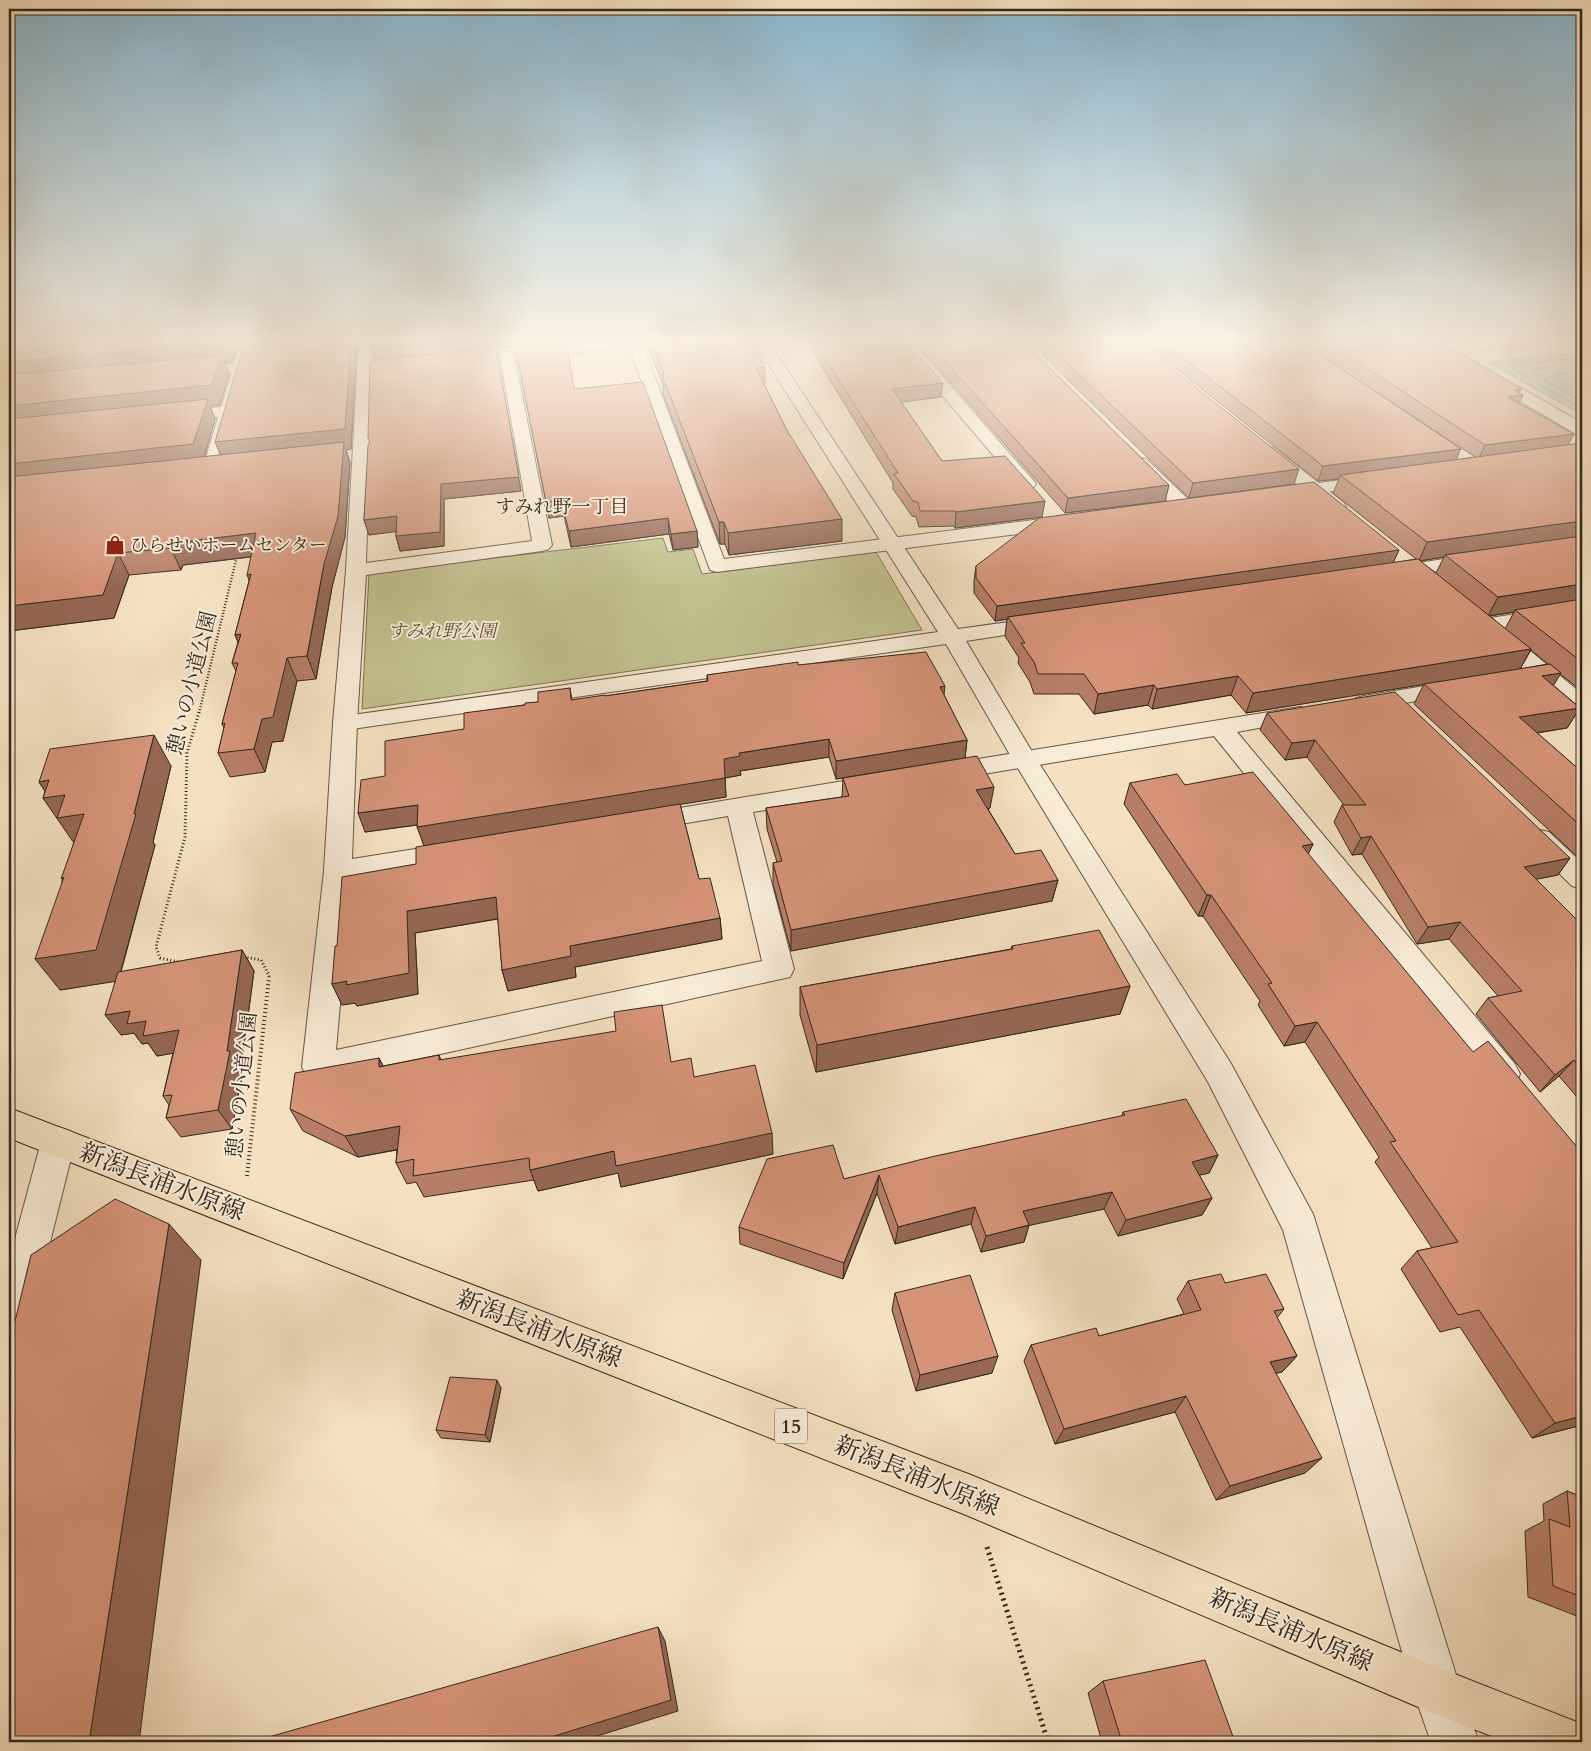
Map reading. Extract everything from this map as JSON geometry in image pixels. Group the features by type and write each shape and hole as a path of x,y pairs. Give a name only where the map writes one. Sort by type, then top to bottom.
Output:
{"main road":[{"name":"新潟長浦水原線","path":"9,1123 971,1496 1437,1691 1568,1742"}],"street":[{"path":"192,473 220,470 226,423"},
{"path":"358,423 353,456 356,570 345,723 338,871 318,1067 779,969 738,806"},
{"path":"356,570 542,545 519,423"},
{"path":"669,423 717,566 1080,520"},
{"path":"813,423 952,636 1026,760 1219,1072 1300,1226 1437,1691 1455,1742"},
{"path":"973,423 1060,522"},
{"path":"1569,423 1582,430"},
{"path":"1252,440 1353,520"},
{"path":"1128,451 1184,506"},
{"path":"1268,495 1390,479"},
{"path":"1165,509 1203,504"},
{"path":"1375,575 1493,558"},
{"path":"1582,609 1477,618 1582,706"},
{"path":"345,723 1060,620"},
{"path":"1514,679 1543,674"},
{"path":"621,825 1477,685"},
{"path":"1392,698 1413,719"},
{"path":"1220,727 1520,1094"},
{"path":"1526,826 1582,880"},
{"path":"338,871 475,849"},
{"path":"9,1331 58,1142"}],"path":[{"name":"憩いの小道公園","path":"183,962 174,962 160,958 156,947 185,837 187,753 235,570 237,552"},
{"name":"憩いの小道公園","path":"237,958 246,957 261,960 269,975 242,1214"},
{"path":"971,1496 1048,1742"}],"green space":[{"name":"すみれ野公園","path":"663,538 668,552 693,549 702,574 876,552 922,630 362,709 369,573"}],"building":[{"path":"9,423 200,423 193,444 9,464"},
{"path":"221,423 345,423 345,429 215,442"},
{"path":"368,423 509,423 519,477 441,484 440,532 396,536 397,516 364,520 368,445 370,442 368,438"},
{"path":"530,423 658,423 697,531 671,534 668,518 569,531 561,500 546,502"},
{"path":"681,423 783,423 842,519 728,533 724,522 719,522"},
{"path":"866,423 915,423 942,461 1005,456 1045,501 956,512 920,511 918,502 913,501 894,474 898,473"},
{"path":"1000,423 1105,423 1169,485 1068,498"},
{"path":"1130,423 1240,423 1299,469 1193,483"},
{"path":"1267,423 1422,423 1461,449 1323,466"},
{"path":"1451,423 1554,423 1574,434 1485,445"},
{"path":"344,442 338,516 324,564 307,656 287,658 273,717 262,719 254,749 218,753 225,723 222,724 238,663 232,663 241,634 235,635 251,574 247,575 256,533 173,543 171,548 118,553 103,595 9,606 9,477"},
{"path":"1582,443 1582,521 1427,542 1340,475"},
{"path":"1314,482 1399,550 997,606 976,578 976,566 1039,518"},
{"path":"1582,536 1582,584 1498,597 1445,555"},
{"path":"1418,559 1531,649 1253,693 1238,676 1157,689 1154,685 1098,694 1084,674 1038,674 1034,662 1021,643 1025,643 1008,617"},
{"path":"1582,599 1582,662 1515,610"},
{"path":"926,652 945,686 940,687 967,740 836,761 829,739 739,753 740,756 724,759 725,778 417,827 418,805 358,813 361,780 385,776 385,741 464,729 464,713 538,702 538,692 570,688 571,700 708,681 707,675 798,662 798,665"},
{"path":"1550,664 1561,673 1542,676 1580,708 1519,717 1582,772 1582,827 1424,684"},
{"path":"1395,692 1570,858 1524,867 1582,925 1582,1069 1574,1060 1555,1075 1488,998 1522,991 1460,922 1428,927 1371,836 1361,838 1342,805 1366,805 1315,740 1292,743 1267,713"},
{"path":"154,735 134,814 136,814 96,950 35,959 84,814 57,818 65,795 43,798 49,780 39,782 50,749"},
{"path":"977,756 994,787 976,790 1015,854 1041,850 1058,880 791,930 773,863 782,861 766,808 849,796 843,778"},
{"path":"1253,772 1313,844 1302,846 1473,1052 1488,1041 1582,1153 1582,1416 1555,1423 1479,1310 1458,1315 1417,1251 1458,1242 1390,1142 1396,1141 1317,1022 1295,1026 1268,984 1272,983 1211,895 1207,895 1130,783 1177,774 1185,785"},
{"path":"680,804 699,879 710,878 720,918 570,946 571,956 502,970 496,897 407,911 409,973 346,985 347,981 332,984 342,877 416,864 416,847"},
{"path":"1099,930 1130,986 817,1045 800,987 1013,949 1012,946"},
{"path":"242,950 227,1051 230,1051 218,1110 166,1118 172,1095 163,1096 179,1030 143,1036 146,1021 127,1024 130,1011 105,1015 118,972"},
{"path":"662,1005 671,1062 691,1058 694,1077 755,1065 772,1133 616,1166 614,1151 530,1170 529,1158 413,1176 414,1159 396,1163 400,1126 345,1136 290,1109 295,1073 379,1058 379,1067 439,1055 439,1060 616,1031 614,1012"},
{"path":"1186,1099 1218,1155 1192,1162 1212,1198 1126,1220 1112,1192 1023,1211 1029,1225 986,1236 975,1207 898,1227 879,1175 844,1263 739,1227 767,1159 833,1145 844,1179 931,1157 1125,1115 1123,1112"},
{"path":"115,1199 169,1224 89,1742 9,1742 9,1346 31,1255"},
{"path":"1221,1274 1225,1283 1266,1274 1284,1309 1274,1311 1297,1356 1270,1362 1322,1458 1230,1486 1186,1396 1064,1429 1031,1345 1096,1328 1099,1336 1201,1310 1188,1281"},
{"path":"970,1275 998,1356 920,1375 895,1293"},
{"path":"450,1377 497,1380 485,1435 436,1430"},
{"path":"1567,1491 1582,1497 1582,1597 1553,1586 1549,1519 1570,1527"},
{"path":"658,1627 671,1700 535,1742 251,1742"},
{"path":"1205,1660 1235,1742 1122,1742 1103,1681"}],"place":[{"name":"ひらせいホームセンター","path":"115,545"}],"district":[{"name":"すみれ野一丁目","path":"562,507"}]}
